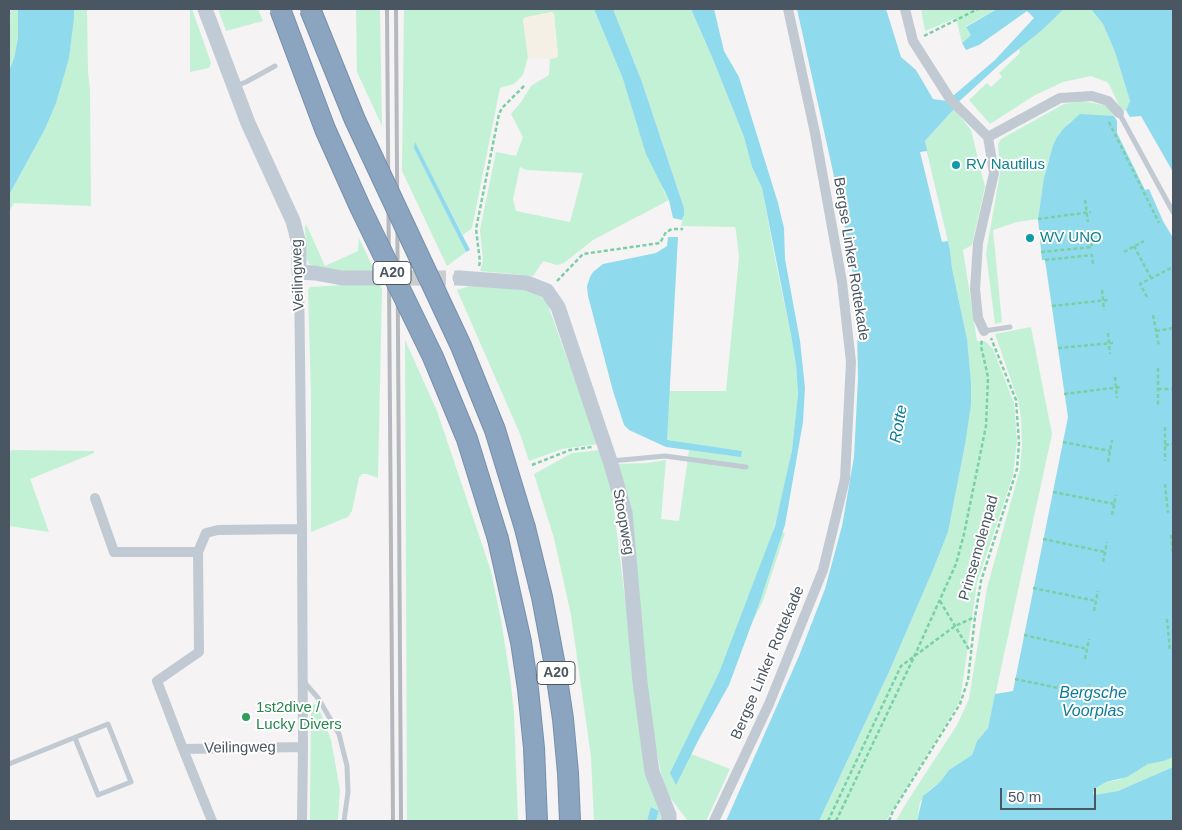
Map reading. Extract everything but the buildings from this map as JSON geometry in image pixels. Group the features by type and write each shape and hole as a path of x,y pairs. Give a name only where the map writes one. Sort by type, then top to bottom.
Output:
{"highway":[{"name":"A20","path":"280,9 325,129 360,207 433,357 467,439 498,539 521,642 534,748 537,821"},
{"name":"A20","path":"310,9 355,120 464,354 495,430 525,528 542,597 560,702 568,774 570,821"}],"street":[{"name":"Veilingweg","path":"198,552 199,652 157,681 183,749 303,747 299,272 296,228 248,123 205,9"},
{"name":"Bergse Linker Rottekade","path":"714,821 769,704 823,570 845,479 851,362 842,282 815,134 788,9"},
{"path":"905,9 913,41 953,102 988,137 994,173 978,243 975,289 978,318 984,331"},
{"path":"988,137 1060,98 1092,96 1108,101 1121,117"},
{"path":"299,272 342,278 381,278"},
{"path":"466,278 527,283 547,291"},
{"name":"Stoopweg","path":"547,291 558,307 610,461 625,512 640,682 652,772 669,815 669,821"},
{"path":"95,498 114,552 198,552 206,533 218,530 302,529"},
{"path":"302,821 303,747"},
{"path":"183,749 212,821"}],"lane":[{"path":"234,86 246,82 275,66"},
{"path":"1121,117 1173,212"},
{"path":"984,331 1010,327"},
{"path":"610,461 665,456 746,467"},
{"path":"303,681 318,698 340,734 347,766 348,792 344,821"},
{"path":"9,764 108,724 131,782 98,796 75,738"}],"path":[{"path":"9,9 9,15"},
{"path":"913,41 978,9"},
{"path":"466,278 480,262 476,229 499,114 502,108 525,85"},
{"path":"1109,122 1159,223"},
{"path":"1144,193 1150,190"},
{"path":"1085,200 1089,212 1088,222"},
{"path":"1038,219 1089,212"},
{"path":"547,291 583,254 660,243 666,232 672,228 684,230"},
{"path":"1041,252 1092,246 1090,238"},
{"path":"1124,252 1144,240"},
{"path":"1134,246 1151,278"},
{"path":"1045,260 1092,255 1093,265"},
{"path":"1147,297 1140,284 1173,267"},
{"path":"1102,290 1104,310"},
{"path":"1052,306 1108,300"},
{"path":"1153,315 1160,346"},
{"path":"1156,331 1173,328"},
{"name":"Prinsemolenpad","path":"836,821 956,564 986,426 988,377 981,346 984,331"},
{"name":"Prinsemolenpad","path":"889,821 893,811 960,704 968,680 974,618 981,581 1017,469 1019,443 1016,400 992,339 984,331"},
{"path":"1108,333 1111,344 1110,354"},
{"path":"1058,348 1111,344"},
{"path":"1158,368 1158,405"},
{"path":"1115,376 1117,398"},
{"path":"1064,394 1120,387"},
{"path":"1158,389 1173,389"},
{"path":"1165,427 1165,461"},
{"path":"1108,462 1112,440"},
{"path":"1063,442 1110,451"},
{"path":"1165,445 1173,444"},
{"path":"532,465 570,450 605,446"},
{"path":"1166,484 1168,513"},
{"path":"1053,492 1114,504"},
{"path":"1112,515 1116,495"},
{"path":"1167,499 1173,498"},
{"path":"1171,535 1173,555"},
{"path":"1043,540 1105,552"},
{"path":"1103,562 1107,542"},
{"path":"1033,588 1096,601"},
{"path":"1094,611 1098,591"},
{"path":"940,601 971,653"},
{"path":"828,821 902,666 956,626 974,618"},
{"path":"1167,619 1170,651"},
{"path":"1169,636 1173,635"},
{"path":"1024,636 1087,649"},
{"path":"1084,659 1089,639"},
{"path":"1015,679 1087,694"},
{"path":"1085,704 1089,684"}],"green space":[{"path":"11,9 18,9 18,38 9,71 9,30"},
{"path":"74,9 87,9 91,206 14,203 9,212 9,195 44,131 69,58"},
{"path":"190,9 192,9 211,63 209,68 190,72"},
{"path":"218,9 258,9 263,21 226,31"},
{"path":"356,9 380,9 382,126 357,72"},
{"path":"404,9 594,9 623,79 664,192 669,200 593,240 564,263 557,265 543,261 533,276 480,271 483,261 480,230 496,152 516,156 523,137 511,114 531,86 549,75 550,59 558,56 554,14 552,12 523,19 528,57 523,75 514,84 500,88 472,228 463,235 415,143 415,148 466,252 447,266 402,171","holes":["520,167 526,170 583,173 570,222 516,211 513,199"]},
{"path":"613,9 691,9 744,137 752,167 762,188 796,365 798,394 792,450 773,531 785,533 763,601 686,752 730,769 706,821 688,821 668,795 663,784 655,742 617,464 666,460 661,519 679,521 689,450 741,456 742,451 666,441 669,391 726,391 739,258 736,230 735,227 681,226 684,208 642,82"},
{"path":"921,9 997,9 966,26 971,35 962,43 956,18 925,31"},
{"path":"1064,9 1091,9 1103,24 1115,52 1130,101 1126,110 1122,112 1107,82 1091,76 1063,82 1035,95 990,124 969,100 987,83 991,87 1002,77 999,73 1020,53 1019,49"},
{"path":"1082,101 1104,105 1111,110 1114,116 1071,121 1057,137 1053,145 1046,169 1038,219 1017,222 993,230 1002,322 995,324 986,253 1000,173 998,144 1001,139 1064,104"},
{"path":"954,109 971,130 985,187 972,245 963,250 977,341 985,341 993,349 1014,403 1017,441 1013,475 977,583 960,701 886,821 819,821 889,672 948,532 965,445 967,339 950,250 925,141"},
{"path":"306,224 325,266 358,251 359,238 376,274 344,274 309,264 307,260"},
{"path":"379,283 382,289 378,478 362,474 359,477 352,511 348,517 311,532 311,395 308,290 310,287"},
{"path":"470,286 528,290 546,300 598,444 562,449 529,461 520,434 457,290"},
{"path":"1031,327 1052,434 988,728 977,741 972,755 949,770 940,782 928,791 920,802 917,821 896,821 957,725 969,699 987,588 1020,469 1022,445 1018,400 995,334"},
{"path":"405,340 437,411 491,571 501,620 514,713 518,821 407,821"},
{"path":"12,450 94,451 94,453 30,479 49,532 9,526 9,453"},
{"path":"601,450 612,493 640,720 665,809 663,821 656,821 659,811 652,807 647,821 594,821 591,757 571,615 554,538 534,474 572,453"},
{"path":"315,704 318,706 331,740 340,790 338,821 310,821 311,706"},
{"path":"1173,757 1173,767 1118,791 1094,795 1093,789 1106,782 1119,780 1148,764"}],"sand":[{"path":"552,12 554,14 558,56 550,59 528,57 523,19"}],"water":[{"path":"18,9 74,9 74,18 69,58 56,103 44,131 9,195 9,71 18,38"},
{"path":"594,9 613,9 642,82 684,208 682,220 673,218 669,200 646,154 623,79"},
{"path":"691,9 714,9 724,51 739,77 778,203 784,228 785,259 800,341 805,388 803,422 785,525 759,604 729,685 676,785 670,773 719,673 775,526 792,450 798,394 791,335 762,188 752,167 744,137"},
{"name":"Rotte","path":"797,9 886,9 901,57 916,70 933,99 947,101 995,60 1034,18 1027,11 979,45 966,50 962,43 971,35 966,27 997,9 1064,9 953,107 954,109 925,141 950,250 967,339 971,383 971,404 965,445 948,532 933,570 889,672 819,821 726,821 799,656 825,589 842,526 854,457 858,379 854,280 843,217"},
{"path":"1091,9 1173,9 1173,172 1141,116 1130,117 1128,114 1126,110 1130,101 1115,52 1103,24"},
{"name":"Bergsche Voorplas","path":"1080,114 1114,116 1117,121 1117,133 1145,190 1149,189 1163,221 1173,238 1173,757 1148,764 1127,777 1106,782 1094,789 1093,793 1094,795 1118,791 1173,767 1173,821 917,821 923,796 940,782 949,770 972,755 977,741 988,728 995,694 1013,691 1068,417 1045,260 1042,260 1038,219 1044,178 1053,145 1064,128"},
{"path":"415,142 470,250 466,252 414,148"},
{"path":"668,237 678,237 667,440 742,451 741,457 666,447 629,430 624,425 613,391 587,286 593,272 603,264 656,253 667,246"},
{"path":"651,807 659,811 656,821 647,821"}],"pier":[{"path":"927,151 948,241 942,242 920,152"}],"tunnel":[{"path":"385,278 460,278"}],"railway":[{"path":"387,9 393,821"},
{"path":"396,9 401,821"}],"place":[{"name":"RV Nautilus","path":"956,165"},
{"name":"WV UNO","path":"1030,238"},
{"name":"1st2dive / Lucky Divers","path":"246,717"}]}
